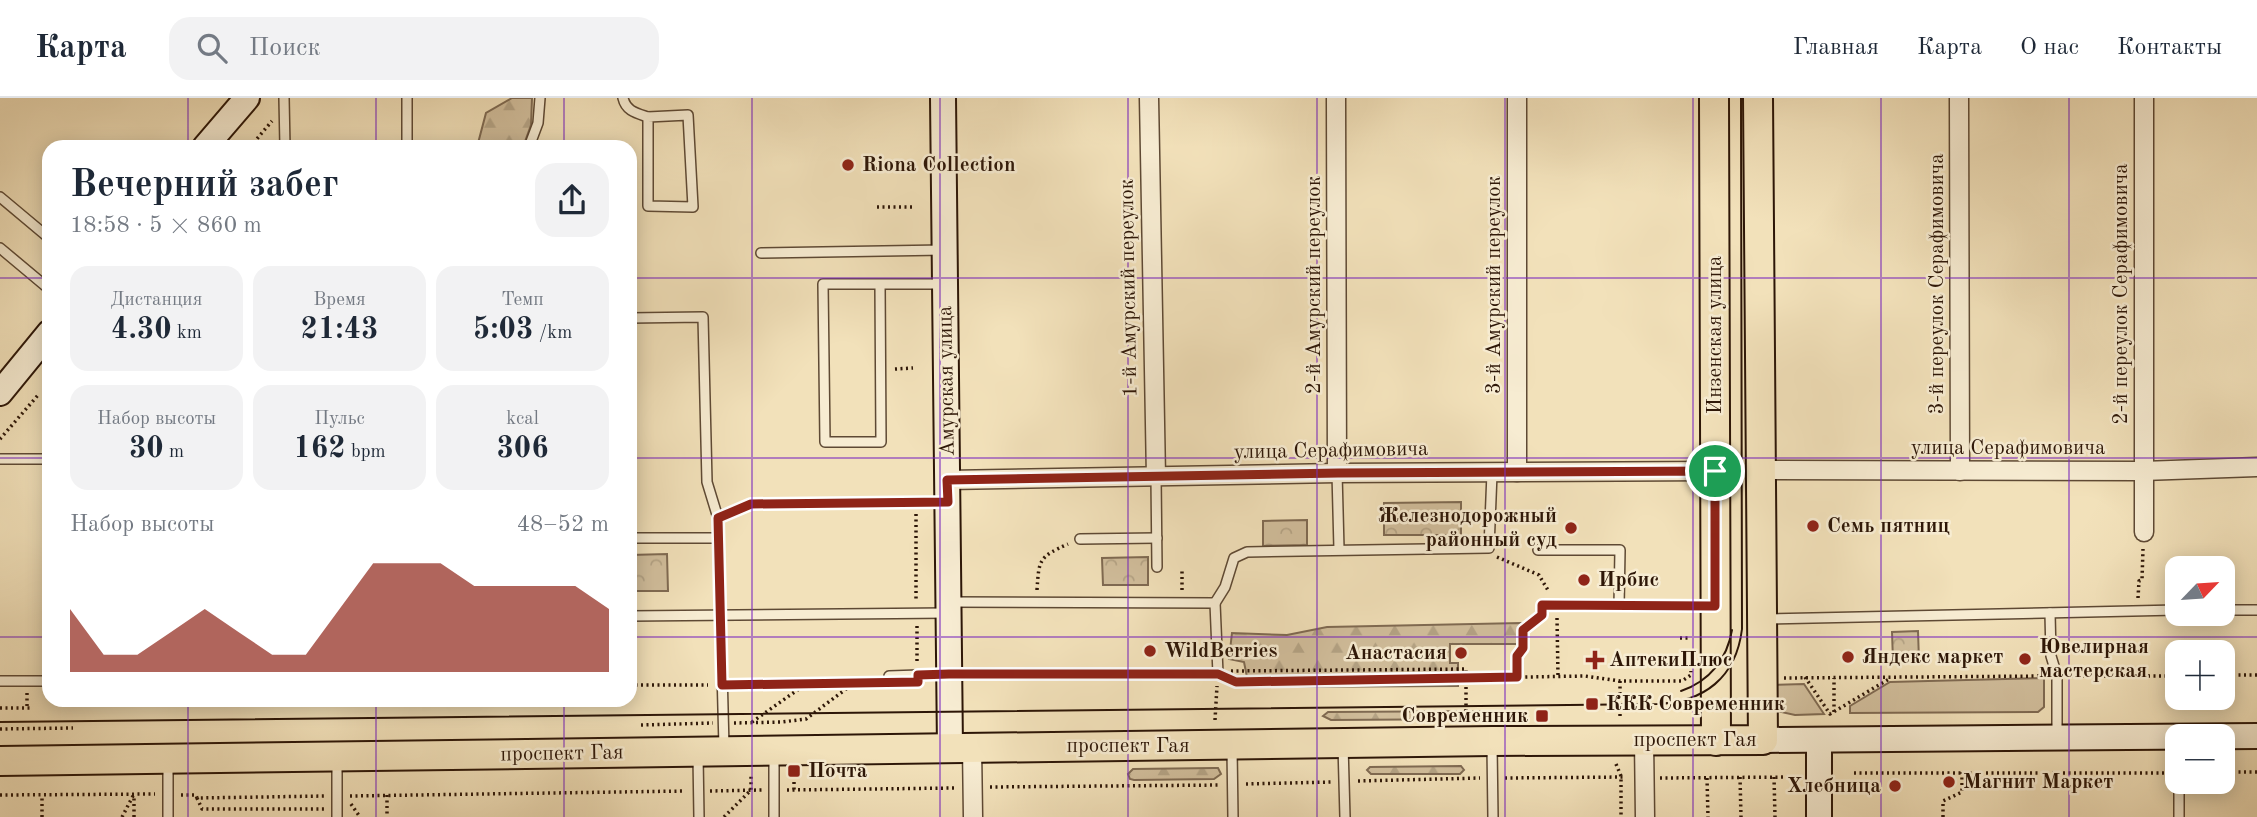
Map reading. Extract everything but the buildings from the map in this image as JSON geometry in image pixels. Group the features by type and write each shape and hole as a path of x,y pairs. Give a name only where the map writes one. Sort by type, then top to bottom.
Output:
{"main road":[{"name":"Инзенская улица","path":"1714,98 1716,741"},
{"name":"Инзенская улица","path":"1758,98 1763,740"},
{"name":"проспект Гая","path":"0,761 1492,741 1763,740"}],"street":[{"path":"211,140 247,98"},
{"name":"Амурская улица","path":"943,98 949,674 961,748"},
{"name":"1-й Амурский переулок","path":"1149,98 1156,477"},
{"name":"2-й Амурский переулок","path":"1336,98 1338,473"},
{"name":"3-й Амурский переулок","path":"1517,98 1517,472"},
{"name":"3-й переулок Серафимовича","path":"1959,98 1960,471"},
{"name":"2-й переулок Серафимовича","path":"2144,98 2144,531"},
{"path":"0,393 42,341"},
{"name":"улица Серафимовича","path":"1760,470 2143,471 2257,467"},
{"name":"улица Серафимовича","path":"948,491 1156,477 1715,471"},
{"name":"проспект Гая","path":"2235,736 2257,736"},
{"name":"проспект Гая","path":"1763,740 2165,737"},
{"path":"1644,740 1645,817"},
{"path":"1819,740 1819,817"},
{"path":"961,748 973,787 973,817"}],"lane":[{"path":"284,98 285,140"},
{"path":"407,98 407,140"},
{"path":"532,140 538,123 540,98"},
{"path":"623,98 624,105 631,111 648,117 688,115 694,207 648,206 648,117"},
{"path":"0,197 42,232"},
{"path":"0,248 42,283"},
{"path":"761,253 946,250"},
{"path":"880,284 881,442 825,442 823,284 880,284 946,284"},
{"path":"637,318 703,317 707,482 718,518 722,685 711,752 698,791 699,817"},
{"path":"0,459 42,459"},
{"path":"1338,473 1339,549"},
{"path":"1218,674 1215,603 1225,587 1234,558 1247,552 1489,548 1492,473"},
{"path":"1156,477 1157,567"},
{"path":"751,504 916,502 948,491"},
{"path":"637,538 719,538"},
{"path":"1080,539 1157,538"},
{"path":"1538,550 1620,550 1619,606"},
{"path":"637,616 916,613 949,607 1037,602 1215,603"},
{"path":"1542,605 1715,606"},
{"path":"1761,619 2165,610"},
{"path":"2235,610 2257,610"},
{"path":"2050,613 2050,656 2057,676 2057,738"},
{"path":"889,676 949,674"},
{"path":"0,681 42,681"},
{"path":"1492,741 1493,817"},
{"path":"1343,744 1345,817"},
{"path":"1231,746 1233,817"},
{"path":"774,751 774,817"},
{"path":"337,757 337,813"},
{"path":"168,759 168,817"},
{"path":"2179,794 2179,817"}],"path":[{"path":"877,207 913,207"},
{"path":"881,369 913,368"},
{"path":"0,439 42,390"},
{"path":"916,502 918,675"},
{"path":"2137,610 2139,581 2142,580 2144,531"},
{"path":"1037,602 1039,563 1050,552 1080,539"},
{"path":"1182,570 1182,603"},
{"path":"1517,677 1517,656 1523,648 1523,630 1542,615 1542,605"},
{"path":"1680,638 1690,638"},
{"path":"949,674 1218,674 1233,671 1466,669 1466,716"},
{"path":"1218,674 1236,682 1586,676 1620,681 1682,681 1691,675"},
{"path":"1215,720 1218,674"},
{"path":"2235,676 2257,675"},
{"path":"1780,678 2165,676"},
{"path":"1805,677 1830,715 1891,678"},
{"path":"1833,712 1834,678"},
{"path":"1620,681 1620,716"},
{"path":"806,719 855,682"},
{"path":"637,685 880,682"},
{"path":"751,723 807,683"},
{"path":"0,708 30,708 27,692"},
{"path":"1606,709 1620,710"},
{"path":"0,729 74,729"},
{"path":"1616,763 1621,776 1621,817"},
{"path":"794,771 794,790"},
{"path":"1943,817 1942,802 1962,792 1962,772"},
{"path":"2235,772 2257,772"},
{"path":"1854,773 2165,773"},
{"path":"360,817 347,796 1621,776"},
{"path":"1774,777 1775,817"},
{"path":"1654,778 1795,777"},
{"path":"1707,778 1707,817"},
{"path":"1740,778 1741,817"},
{"path":"724,817 751,790"},
{"path":"122,817 134,794"},
{"path":"134,794 134,817"},
{"path":"0,795 196,795 202,809 337,813"},
{"path":"42,795 42,817"},
{"path":"387,795 387,817"},
{"path":"197,798 337,796"}],"green space":[{"path":"512,98 532,98 531,125 526,140 479,140 486,113"},
{"path":"1461,502 1461,535 1384,535 1384,503"},
{"path":"1307,520 1307,545 1263,546 1263,521"},
{"path":"667,554 668,591 637,591 637,555"},
{"path":"1148,557 1148,585 1103,585 1102,558"},
{"path":"1521,623 1520,644 1450,644 1450,663 1458,663 1458,686 1249,687 1244,662 1229,659 1232,633 1287,635 1327,627"},
{"path":"1918,631 1919,661 1893,661 1892,632"},
{"path":"2044,678 2044,707 2038,712 1850,713 1850,706 1890,682"},
{"path":"1804,684 1824,714 1795,715 1777,711 1773,705 1771,685"},
{"path":"1490,711 1491,715 1486,719 1331,720 1323,716 1328,712"},
{"path":"1461,766 1464,770 1460,774 1371,774 1367,770 1370,767"},
{"path":"1218,768 1221,774 1214,779 1134,780 1130,779 1128,774 1133,769"}],"tram line":[{"path":"0,722 1657,704 1689,698 1703,692 1725,674 1739,646 1742,629 1741,98"},
{"path":"1681,691 1691,687 1716,668 1730,641 1732,630"}],"place":[{"name":"Riona Collection","path":"848,165"},
{"name":"Семь пятниц","path":"1813,526"},
{"name":"Железнодорожный районный суд","path":"1571,528"},
{"name":"Ирбис","path":"1584,580"},
{"name":"WildBerries","path":"1150,651"},
{"name":"Анастасия","path":"1461,653"},
{"name":"Яндекс маркет","path":"1848,657"},
{"name":"Ювелирная мастерская","path":"2025,659"},
{"name":"АптекиПлюс","path":"1595,660"},
{"name":"ККК Современник","path":"1592,704"},
{"name":"Современник","path":"1542,716"},
{"name":"Почта","path":"794,771"},
{"name":"Магнит Маркет","path":"1949,782"},
{"name":"Хлебница","path":"1895,786"}],"route":[{"path":"1715,471 1715,606 1542,605 1542,615 1523,630 1523,648 1517,656 1517,677 1236,682 1218,674 949,674 918,675 918,682 722,685 718,518 751,504 948,502 947,480 1338,473 1715,471"}]}
